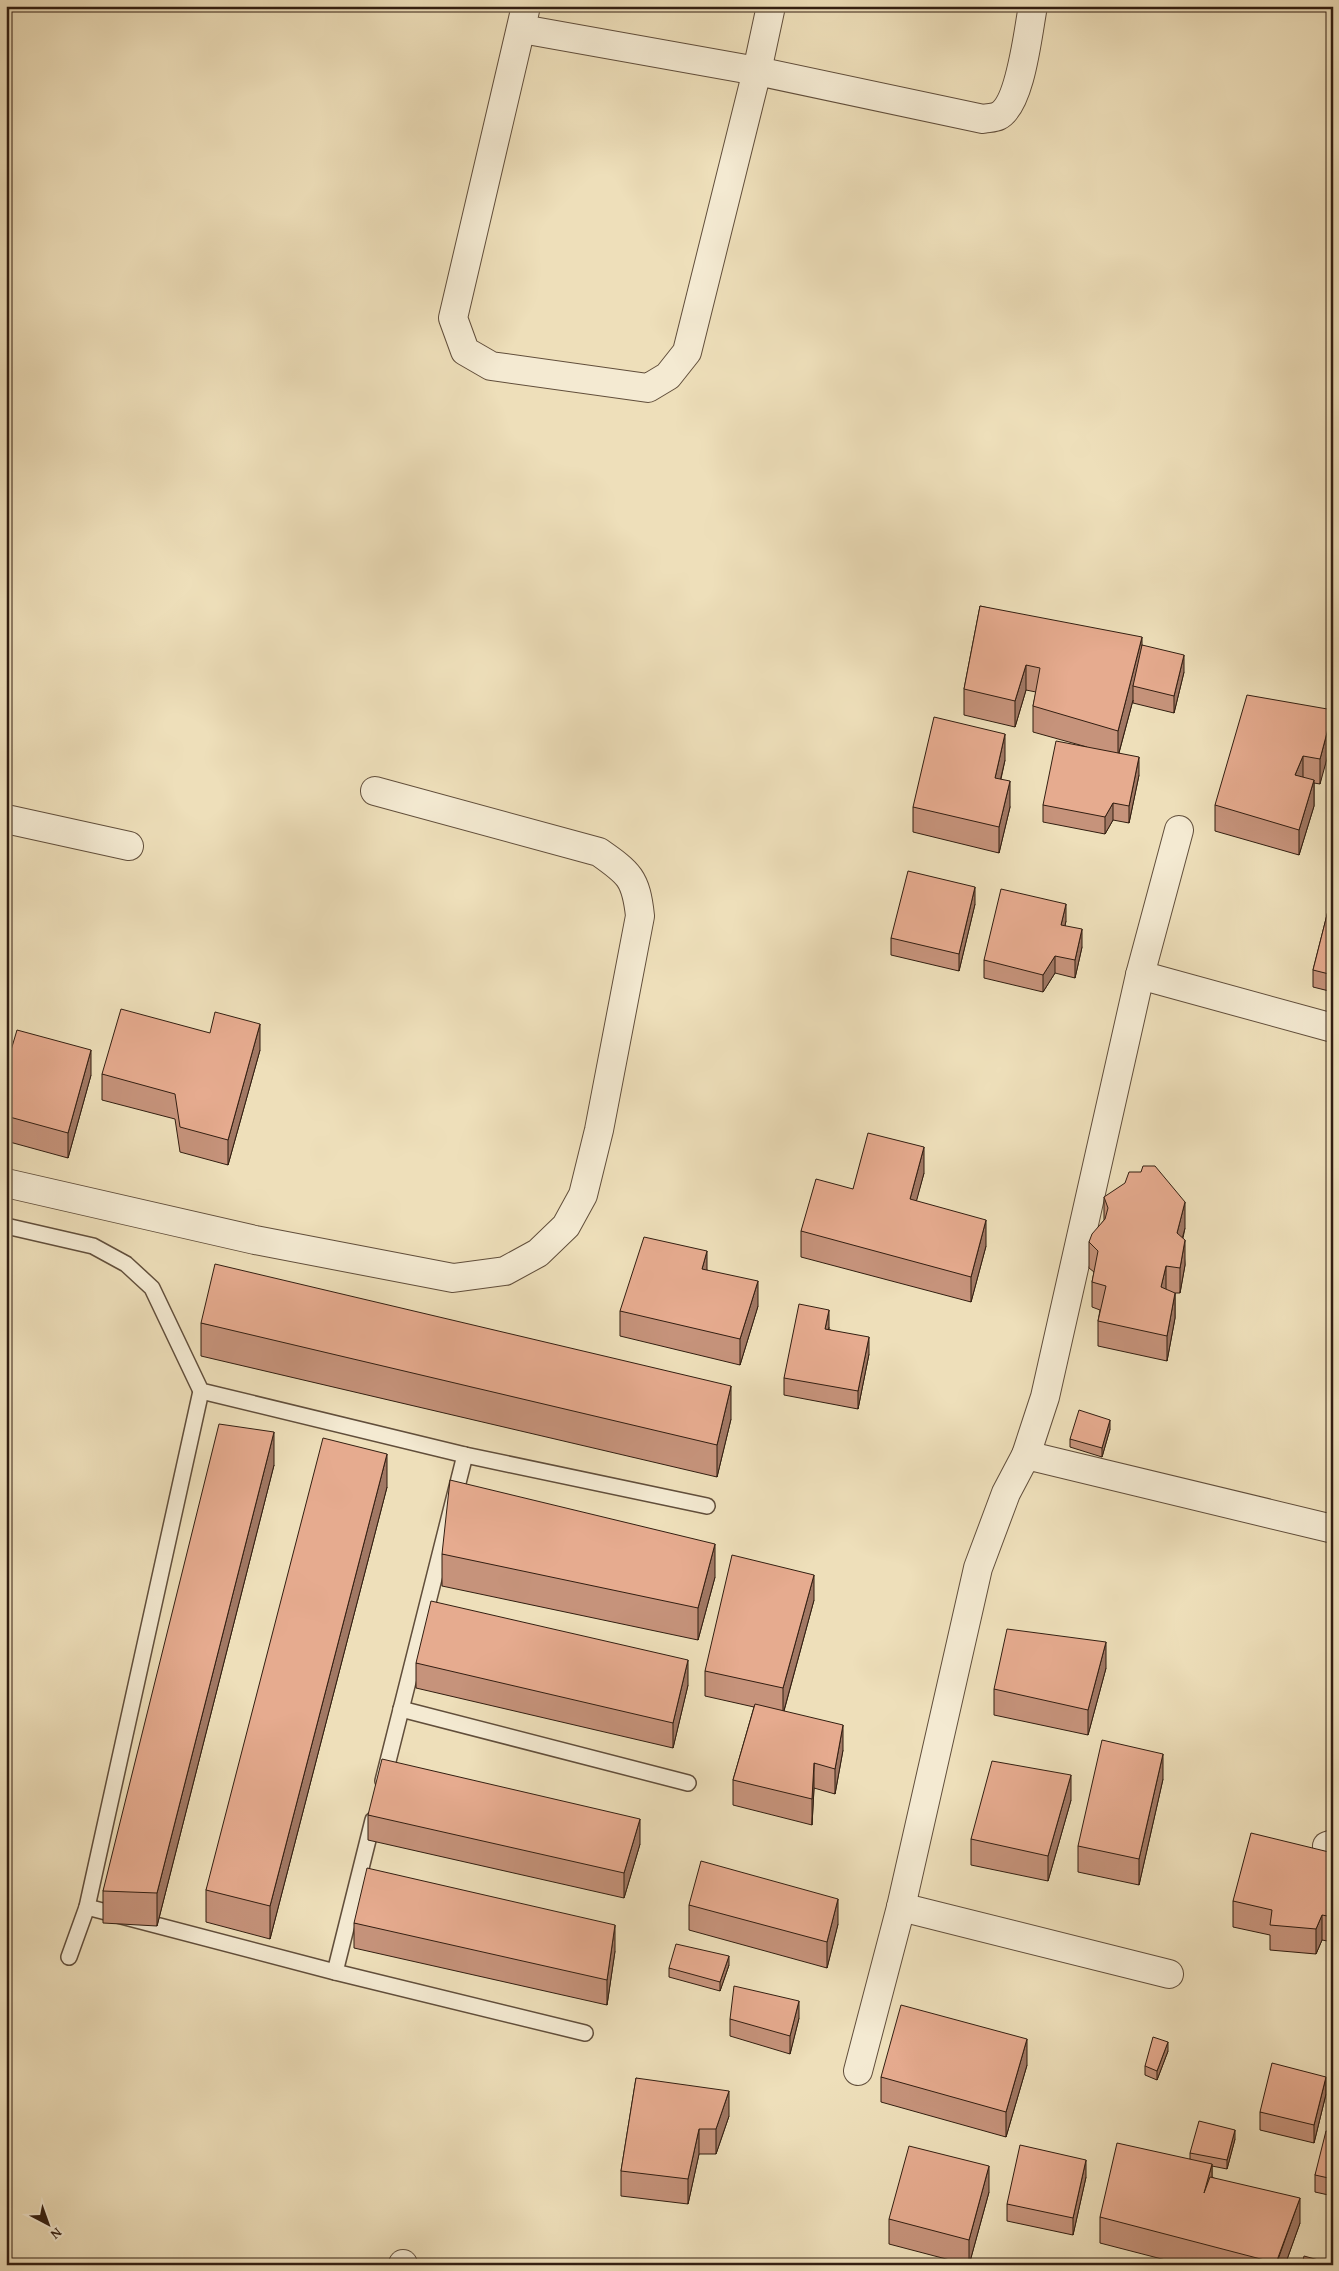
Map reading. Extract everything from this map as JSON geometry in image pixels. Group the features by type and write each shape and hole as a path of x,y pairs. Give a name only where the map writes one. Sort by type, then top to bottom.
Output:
{"street":[{"path":"771,6 757,71 687,352 668,376 648,388 491,366 465,350 453,318 524,18 757,71 983,118 998,116 1011,103 1018,85 1033,6"},
{"path":"6,1183 255,1240 453,1278 505,1271 538,1253 566,1226 583,1195 598,1130 640,916 637,891 625,870 598,852 374,791"},
{"path":"6,819 129,846"},
{"path":"858,2071 901,1907 978,1568 1006,1493 1026,1455 1045,1397 1140,975 1178,830"},
{"path":"1140,975 1333,1028"},
{"path":"1026,1455 1333,1529"},
{"path":"901,1907 1169,1974"}],"lane":[{"path":"6,1226 93,1246 126,1264 152,1288 201,1391 87,1907 69,1957"},
{"path":"201,1391 465,1455 706,1506"},
{"path":"335,1972 465,1455"},
{"path":"401,1709 688,1783"},
{"path":"87,1907 335,1972 585,2033"}],"building":[{"path":"980,606 1142,637 1118,731 1033,706 1040,668 1026,665 1015,701 964,689"},
{"path":"1142,645 1184,655 1174,696 1133,686"},
{"path":"1247,695 1333,710 1320,759 1303,756 1295,775 1314,780 1299,830 1215,805"},
{"path":"934,717 1005,734 995,778 1010,781 999,827 913,807"},
{"path":"1056,741 1139,757 1129,806 1113,803 1105,817 1043,805"},
{"path":"908,871 975,887 959,954 891,938"},
{"path":"1001,889 1066,904 1061,925 1082,929 1075,960 1055,956 1043,975 984,960"},
{"path":"1333,891 1333,975 1313,970"},
{"path":"121,1009 210,1033 215,1012 260,1024 228,1140 180,1127 175,1094 102,1074"},
{"path":"17,1030 91,1050 68,1133 6,1116 6,1067"},
{"path":"868,1133 924,1147 910,1199 986,1220 971,1277 801,1231 816,1179 853,1189"},
{"path":"1143,1166 1155,1166 1185,1202 1177,1233 1185,1240 1180,1268 1166,1266 1161,1287 1175,1293 1167,1336 1098,1321 1106,1286 1092,1282 1098,1251 1089,1242 1092,1234 1105,1219 1108,1208 1104,1197 1125,1183 1129,1172 1141,1172"},
{"path":"644,1237 707,1251 702,1269 758,1281 740,1339 620,1311"},
{"path":"215,1264 731,1386 717,1445 201,1323"},
{"path":"799,1304 829,1310 825,1329 869,1337 858,1391 784,1378"},
{"path":"1079,1410 1110,1420 1102,1448 1070,1439"},
{"path":"219,1424 274,1432 157,1893 103,1891"},
{"path":"323,1438 387,1454 270,1906 206,1890"},
{"path":"450,1480 715,1544 698,1608 442,1554"},
{"path":"732,1555 814,1575 783,1688 705,1671"},
{"path":"431,1601 688,1660 673,1723 416,1663"},
{"path":"1007,1629 1106,1642 1088,1710 994,1689"},
{"path":"755,1704 843,1725 835,1769 814,1763 812,1799 733,1780"},
{"path":"1102,1740 1163,1754 1139,1859 1078,1846"},
{"path":"382,1759 640,1819 624,1873 368,1815"},
{"path":"992,1761 1071,1775 1048,1856 971,1839"},
{"path":"1251,1833 1333,1853 1333,1917 1322,1915 1316,1929 1270,1925 1272,1910 1233,1901"},
{"path":"701,1861 838,1899 827,1942 689,1905"},
{"path":"367,1868 615,1925 607,1980 354,1923"},
{"path":"676,1944 729,1956 720,1982 669,1968"},
{"path":"734,1986 799,2001 790,2036 730,2019"},
{"path":"901,2005 1027,2039 1006,2112 881,2077"},
{"path":"1153,2037 1168,2042 1157,2071 1145,2066"},
{"path":"1272,2063 1326,2077 1314,2125 1260,2112"},
{"path":"636,2078 729,2091 716,2129 699,2129 688,2179 621,2171"},
{"path":"1199,2121 1235,2130 1227,2160 1190,2153"},
{"path":"1326,2131 1333,2132 1333,2179 1315,2175"},
{"path":"1117,2143 1212,2164 1204,2193 1210,2177 1300,2198 1276,2263 1100,2217"},
{"path":"1020,2145 1086,2160 1073,2218 1007,2204"},
{"path":"909,2146 989,2166 969,2240 889,2219"},
{"path":"1304,2256 1333,2264 1333,2265 1302,2265"}]}
